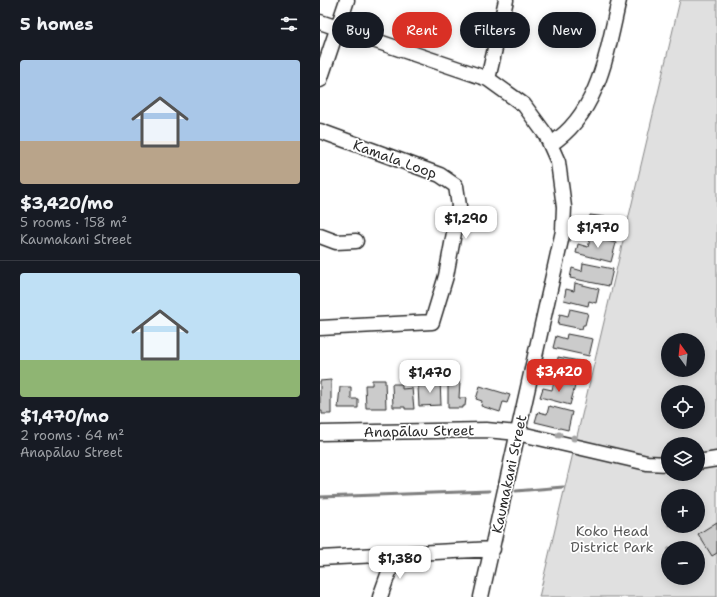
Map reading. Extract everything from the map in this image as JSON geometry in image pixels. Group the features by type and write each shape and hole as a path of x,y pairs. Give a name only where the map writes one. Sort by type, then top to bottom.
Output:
{"street":[{"path":"343,12 347,0"},
{"path":"488,79 506,0"},
{"path":"551,144 566,134 584,111 596,87 605,61 619,0"},
{"name":"Kaumakani Street","path":"320,22 332,26"},
{"name":"Kaumakani Street","path":"384,44 488,79 524,105 551,144 558,162 562,183 564,212 563,230 517,434 493,549 481,597"},
{"path":"320,80 332,45"},
{"name":"Kamala Loop","path":"320,131 440,175 456,186 459,206 446,276 432,322 320,328"},
{"path":"320,236 336,242 356,241"},
{"name":"Anapālau Street","path":"320,433 453,429 486,430 517,434 647,463 661,464"},
{"path":"705,461 717,459"},
{"path":"320,558 493,549"},
{"path":"380,597 395,555"}],"green space":[{"name":"Koko Head District Park","path":"680,0 717,0 717,597 539,597"}],"building":[{"path":"590,215 613,218 612,228 616,229 614,236 580,231 582,221 589,222"},
{"path":"591,237 616,243 611,262 576,253 578,244 588,247"},
{"path":"583,263 613,269 609,286 570,278 572,268 582,271"},
{"path":"575,283 599,289 596,303 589,301 588,306 564,300 566,289 574,291"},
{"path":"570,309 588,313 585,325 583,325 582,329 558,324 560,314 568,316"},
{"path":"567,334 593,339 589,356 553,348 556,336 566,339"},
{"path":"558,357 579,361 576,372 557,368 555,375 547,373 549,363 557,365"},
{"path":"430,379 440,379 441,405 419,406 418,386 431,385"},
{"path":"331,380 331,414 322,414 322,411 320,411 320,381"},
{"path":"372,380 385,380 386,408 366,408 365,385 372,385"},
{"path":"554,381 575,386 570,405 540,397 543,388 552,390"},
{"path":"448,382 460,382 459,398 466,398 465,406 463,406 463,408 448,408"},
{"path":"392,384 402,384 402,389 412,388 414,409 393,407"},
{"path":"480,386 510,395 507,403 503,402 500,412 481,406 482,401 476,399"},
{"path":"340,387 351,387 351,399 358,399 358,408 338,408"},
{"path":"549,406 572,412 568,430 535,422 538,412 547,414"},
{"path":"717,522 717,553 712,556 705,545 705,541 702,541 698,534 705,533 705,530"}],"waterway":[{"path":"516,491 563,487"},
{"path":"320,497 489,491"}]}
